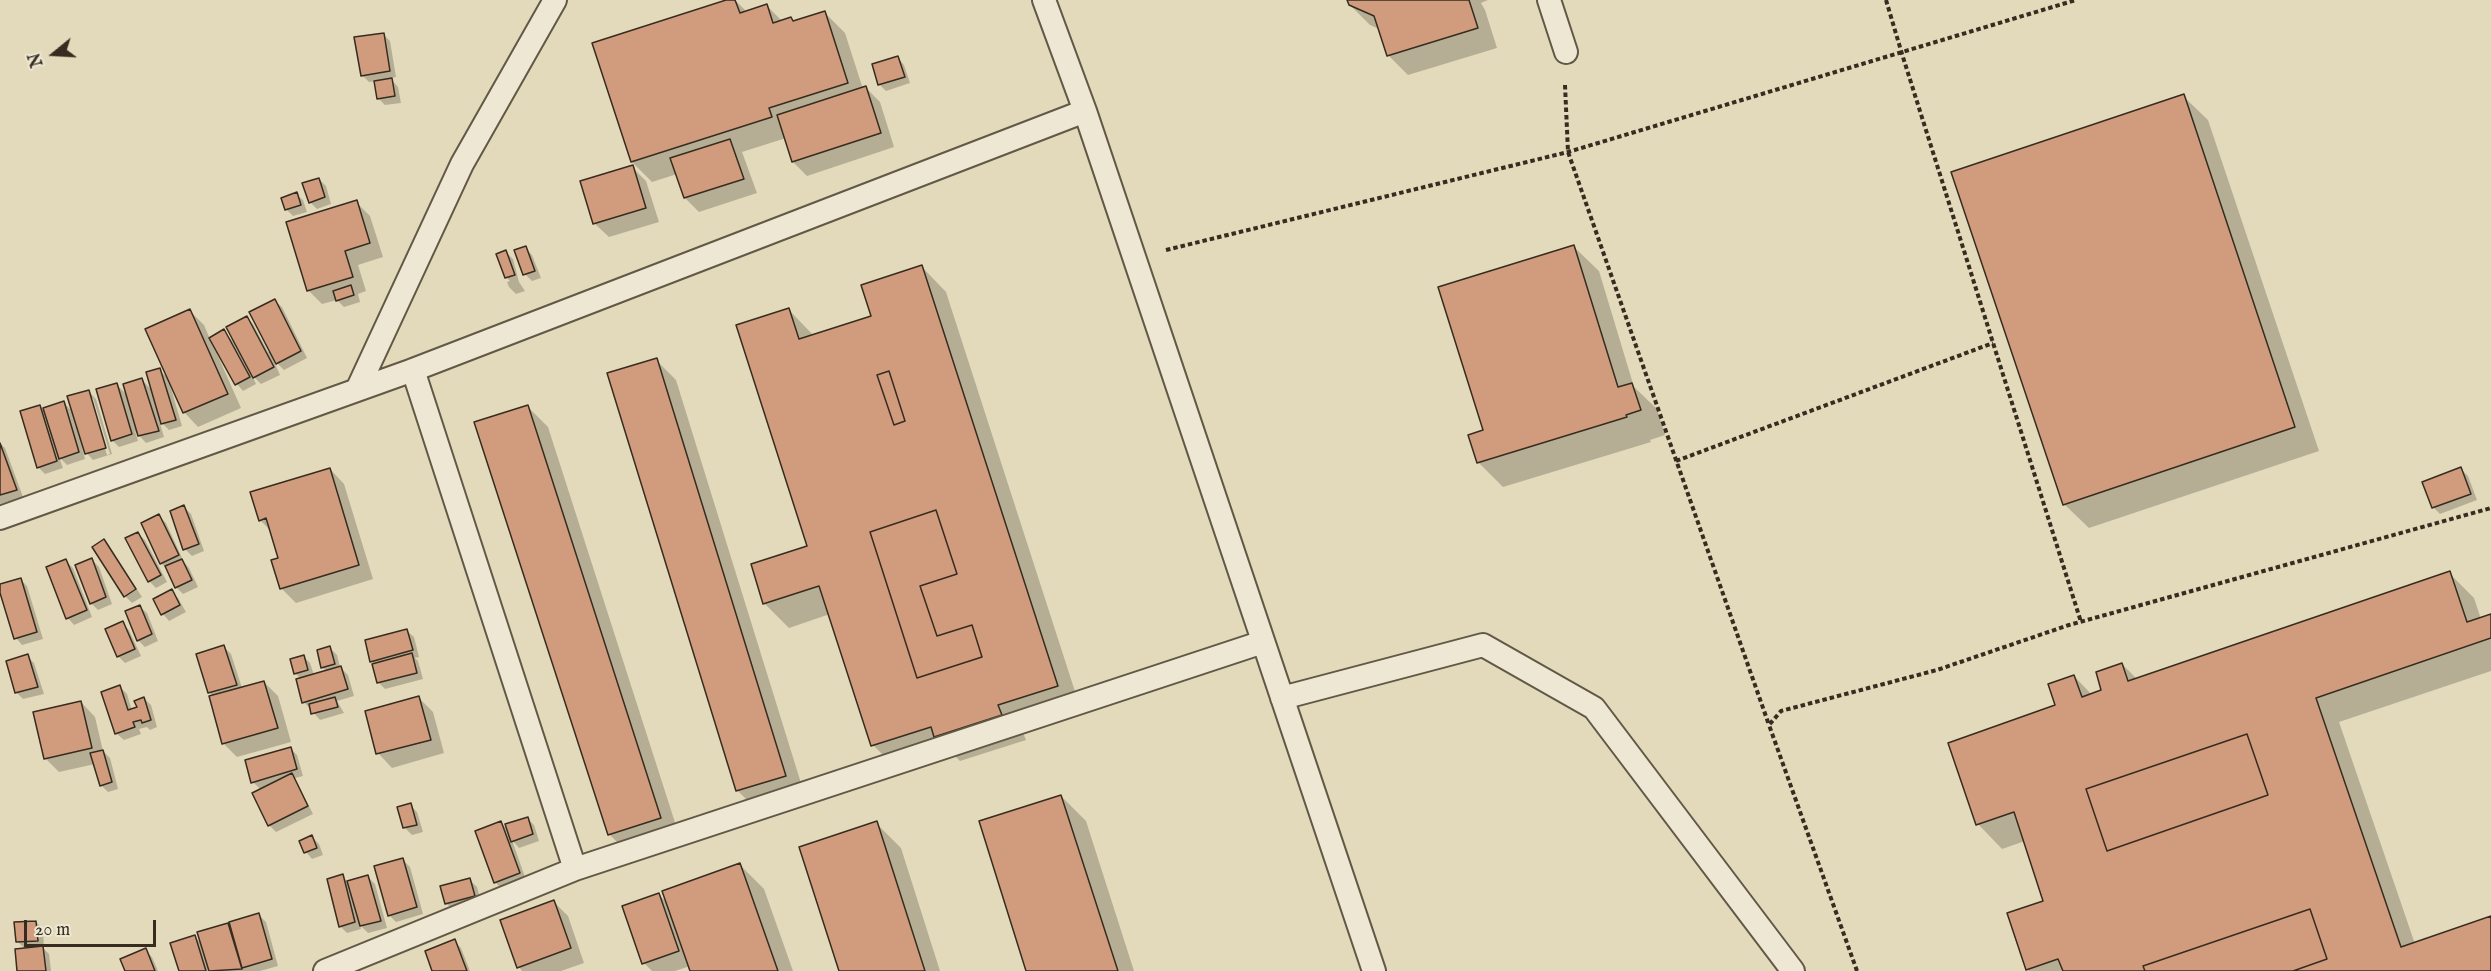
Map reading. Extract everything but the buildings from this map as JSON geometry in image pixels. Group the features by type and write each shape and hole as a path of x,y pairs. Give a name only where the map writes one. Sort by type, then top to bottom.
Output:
{"lane":[{"path":"357,390 462,164 555,0"},
{"path":"1044,0 1084,111 1374,971"},
{"path":"1549,0 1566,52"},
{"path":"0,518 412,370 1084,111"},
{"path":"412,370 575,869"},
{"path":"325,971 575,869 1263,642"},
{"path":"1282,698 1483,645 1594,708 1793,971"}],"path":[{"path":"1887,0 2081,622"},
{"path":"1133,258 1568,152 1902,54 2076,0"},
{"path":"1566,52 1564,76 1568,152 1857,971"},
{"path":"1676,461 1993,343"},
{"path":"1769,725 1781,711 1937,670 2081,622 2491,508"}]}
